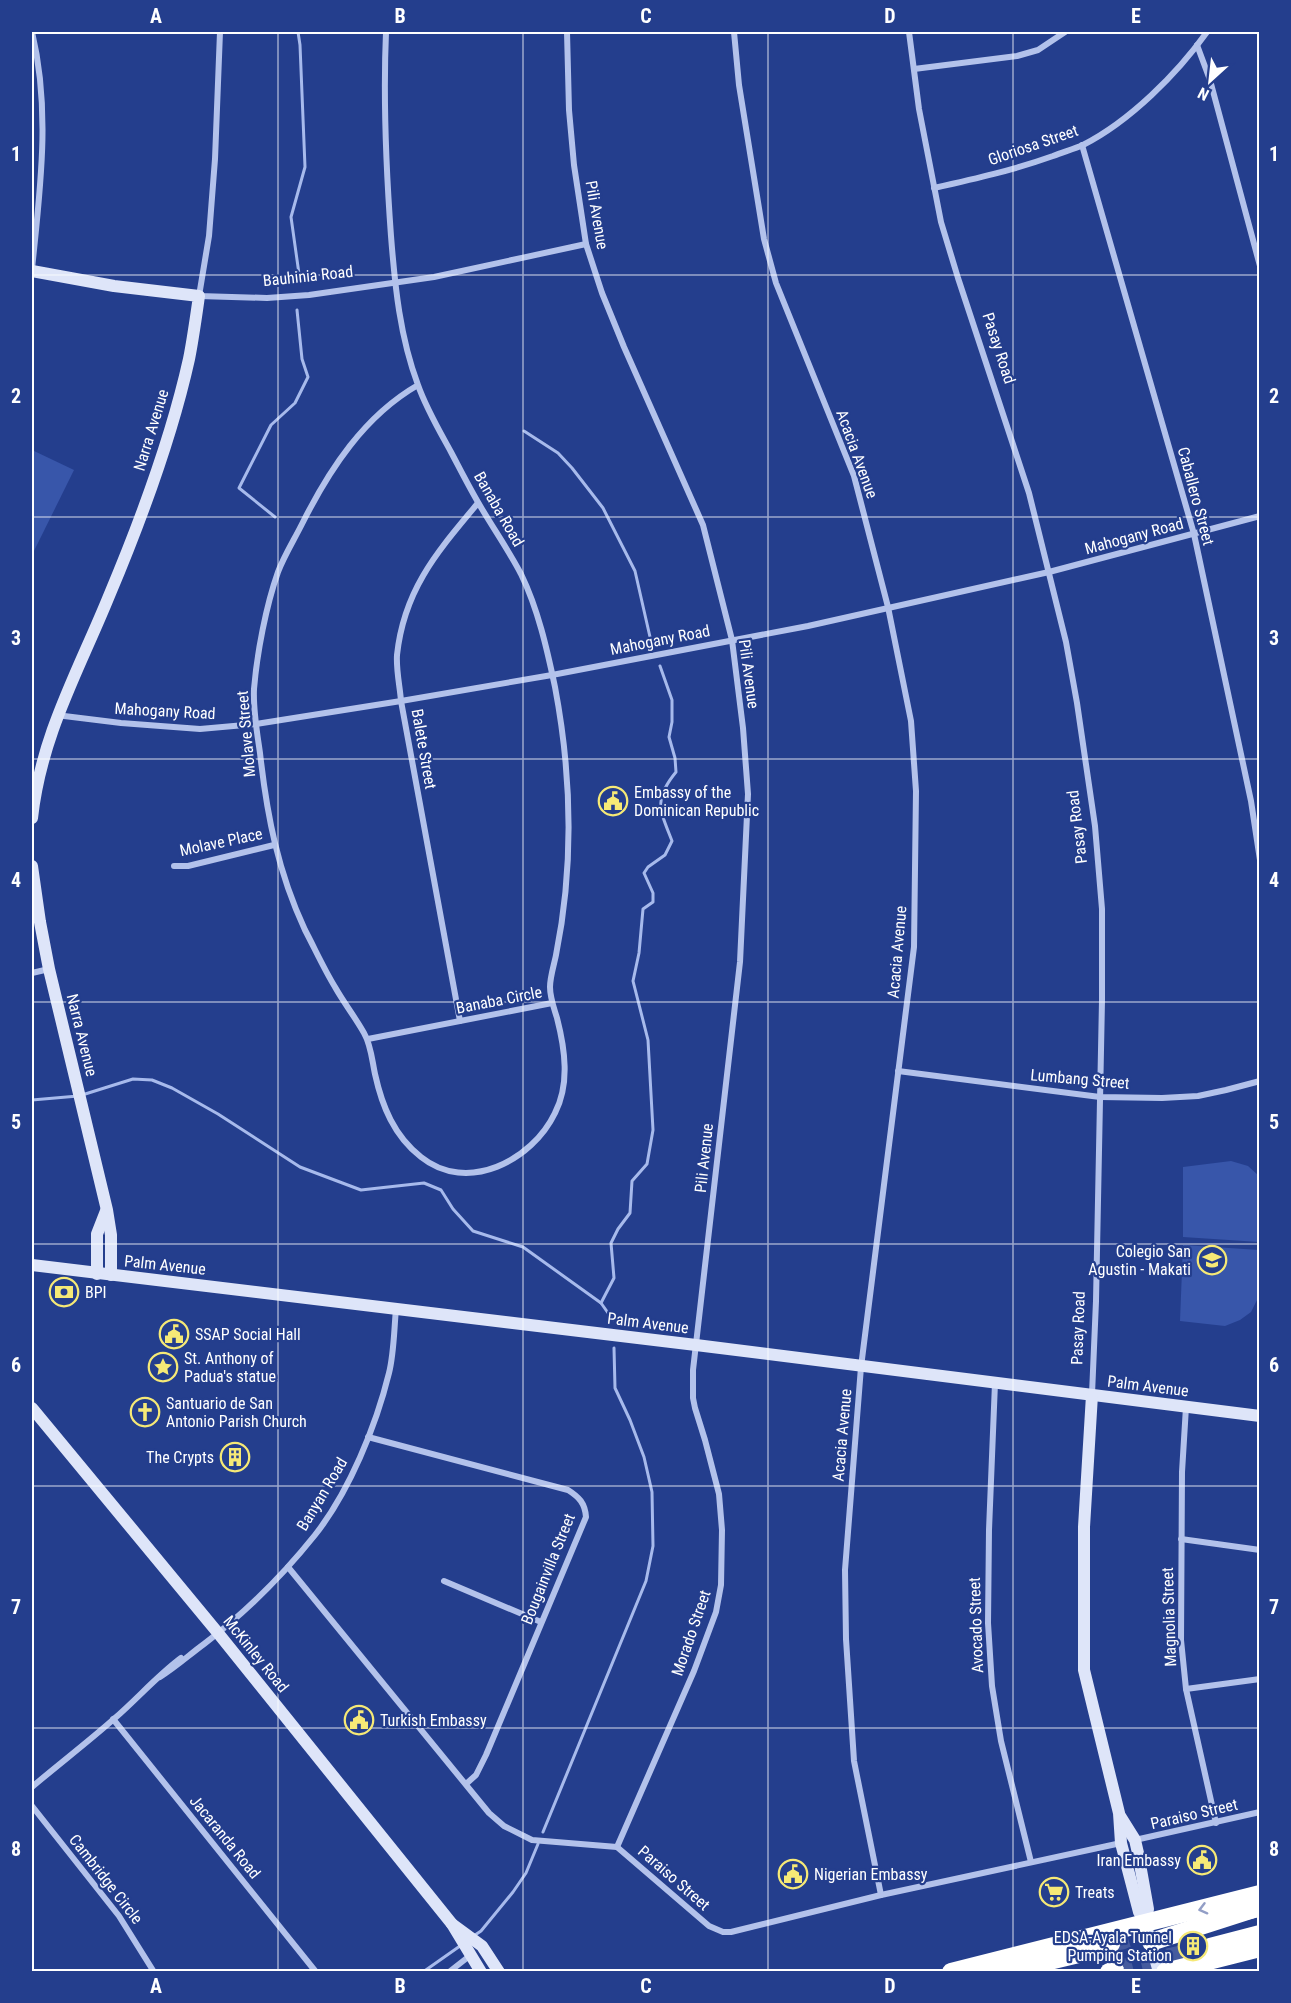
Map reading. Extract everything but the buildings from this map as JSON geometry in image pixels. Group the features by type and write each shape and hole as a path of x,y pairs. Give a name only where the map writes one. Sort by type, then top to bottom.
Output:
{"highway":[{"path":"951,1971 1260,1894"},
{"path":"1151,1942 1260,1907"},
{"path":"1200,1950 1257,1942"},
{"path":"1165,1971 1257,1942"},
{"path":"1003,1971 1104,1948 1111,1944"}],"street":[{"path":"32,32 40,75 43,133 32,270"},
{"name":"Narra Avenue","path":"32,818 41,762 57,715 110,596 154,478 176,411 189,358 208,236 215,159 220,32"},
{"name":"Banaba Road","path":"386,32 384,78 386,147 395,283 408,356 426,405 478,503 507,548 524,580 547,645 568,768 569,822 569,864 550,986 552,1003"},
{"name":"Pili Avenue","path":"567,32 569,110 586,244 602,293 624,347 703,525 732,640 743,728 748,794 740,962 696,1345"},
{"name":"Acacia Avenue","path":"734,32 739,85 764,239 776,283 854,476 888,607 911,721 916,790 917,866 914,947 861,1367 845,1570 846,1639 854,1761 881,1895"},
{"name":"Pasay Road","path":"909,32 941,222 1025,478 1049,572 1074,682 1095,826 1102,909 1100,1097 1096,1301 1084,1527 1085,1642 1089,1670 1087,1678 1119,1813 1121,1843 1139,1912 1145,1923"},
{"path":"914,69 1017,56 1038,50 1065,32"},
{"name":"Gloriosa Street","path":"934,188 1035,162 1082,145 1108,130 1159,87 1207,32"},
{"path":"1197,45 1210,80 1260,266"},
{"name":"Caballero Street","path":"1082,145 1194,534 1251,801 1260,860"},
{"name":"Bauhinia Road","path":"32,270 114,286 199,297 267,298 309,295 395,283 512,261 586,244"},
{"name":"Molave Street","path":"368,1039 334,986 304,926 274,845 265,795 253,695 257,660 279,570 329,473 372,421 392,402 418,385"},
{"name":"Balete Street","path":"460,1021 401,701 397,657 402,627 411,598 437,552 478,503"},
{"name":"Mahogany Road","path":"57,715 200,729 256,724 401,701 808,626 1049,572 1260,516"},
{"name":"Molave Place","path":"174,866 188,866 274,845"},
{"name":"Narra Avenue","path":"32,866 50,969 107,1210 111,1235 111,1275"},
{"path":"32,974 50,969"},
{"name":"Banaba Circle","path":"552,1003 563,1047 565,1075 561,1098 548,1127 527,1149 511,1161 476,1173 438,1168 420,1157 400,1137 388,1116 379,1094 368,1039 552,1003"},
{"name":"Lumbang Street","path":"898,1071 1100,1097 1198,1096 1260,1081"},
{"path":"97,1274 97,1234 107,1210"},
{"name":"Palm Avenue","path":"32,1265 1260,1416"},
{"name":"Banyan Road","path":"32,1787 113,1719 168,1667 196,1650 236,1620 288,1566 322,1523 346,1484 368,1437 390,1371 396,1309"},
{"name":"Morado Street","path":"617,1847 694,1671 716,1611 721,1585 723,1530 719,1494 693,1398 696,1345"},
{"name":"Avocado Street","path":"995,1383 988,1616 992,1686 1001,1741 1031,1862"},
{"name":"Magnolia Street","path":"1186,1407 1182,1472 1181,1641 1186,1689 1216,1823"},
{"name":"McKinley Road","path":"32,1408 218,1633 452,1924 481,1971"},
{"name":"Bougainvilla Street","path":"368,1437 568,1490 580,1499 585,1509 586,1516 486,1755 476,1775 466,1784"},
{"path":"1181,1539 1260,1550"},
{"name":"Paraiso Street","path":"288,1566 496,1820 522,1836 550,1842 617,1847 709,1926 723,1932 1121,1843"},
{"path":"444,1581 541,1622"},
{"path":"1186,1689 1260,1679"},
{"name":"Jacaranda Road","path":"113,1719 316,1971"},
{"name":"Cambridge Circle","path":"32,1806 119,1916 154,1971"},
{"name":"Paraiso Street","path":"1135,1840 1260,1812"},
{"name":"Pasay Road","path":"1119,1813 1135,1840 1148,1909 1145,1923"},
{"path":"1145,1923 1159,1971"},
{"name":"McKinley Road","path":"452,1924 482,1946 499,1971"},
{"path":"449,1971 482,1946"}],"shaded area":[{"path":"32,450 74,470 32,555"},
{"path":"1231,1161 1248,1166 1259,1176 1259,1242 1183,1237 1183,1167"},
{"path":"1183,1245 1259,1250 1259,1296 1251,1312 1240,1320 1225,1326 1180,1321"}],"waterway":[{"path":"298,32 305,167 291,217 300,281"},
{"path":"275,517 239,488 271,425 295,403 308,377 302,359 297,310"},
{"path":"524,431 558,453 603,508 635,571 650,637"},
{"path":"601,1303 614,1278 611,1243 630,1213 632,1181 647,1164 653,1130 648,1040 633,981 639,953 643,909 653,902 653,893 644,873 648,867 665,855 672,841 664,821 661,805 664,790 676,772 669,737 672,700 660,666"},
{"path":"82,1095 133,1079 152,1080 172,1088 218,1114 300,1167 361,1190 424,1183 441,1190 453,1209 473,1231 523,1247 601,1303 613,1320"},
{"path":"32,1100 78,1096"},
{"path":"543,1832 646,1581 653,1546 652,1492 644,1457 615,1388 614,1348"},
{"path":"475,1935 481,1931 513,1892 526,1873 538,1844"},
{"path":"423,1972 460,1946"}],"tunnel":[{"path":"1111,1944 1199,1917"},
{"path":"1115,1970 1200,1950"}],"tram line":[{"path":"1198,1931 1260,1916"},
{"path":"1037,1972 1117,1951"}],"place":[{"name":"Embassy of the Dominican Republic","path":"613,801"},
{"name":"Colegio San Agustin - Makati","path":"1212,1260"},
{"name":"BPI","path":"64,1292"},
{"name":"SSAP Social Hall","path":"174,1334"},
{"name":"St. Anthony of Padua's statue","path":"163,1367"},
{"name":"Santuario de San Antonio Parish Church","path":"145,1412"},
{"name":"The Crypts","path":"235,1457"},
{"name":"Turkish Embassy","path":"359,1720"},
{"name":"Iran Embassy","path":"1202,1860"},
{"name":"Nigerian Embassy","path":"793,1874"},
{"name":"Treats","path":"1054,1892"},
{"name":"EDSA-Ayala Tunnel Pumping Station","path":"1193,1946"}]}
